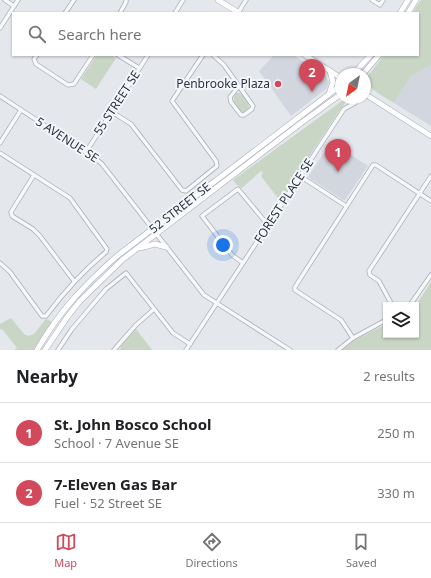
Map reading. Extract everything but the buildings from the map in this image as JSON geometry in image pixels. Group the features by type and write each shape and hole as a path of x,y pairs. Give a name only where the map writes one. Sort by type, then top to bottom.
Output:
{"main road":[{"path":"218,0 236,12"},
{"path":"401,12 408,0"},
{"path":"409,12 416,0"},
{"path":"307,56 335,74"},
{"path":"359,68 370,56"},
{"path":"368,68 378,56"},
{"path":"327,96 334,82 330,71"},
{"name":"52 STREET SE","path":"37,350 57,318 83,287 117,256 335,90"},
{"path":"371,97 431,136"},
{"name":"52 STREET SE","path":"45,350 80,301 106,275 156,234 301,123 335,99"},
{"path":"137,249 155,244 166,247"}],"street":[{"path":"4,0 14,6"},
{"path":"0,28 18,0"},
{"path":"66,12 74,0"},
{"path":"121,12 126,0"},
{"path":"176,12 183,0"},
{"path":"239,12 246,0"},
{"path":"372,0 380,5 383,0"},
{"path":"36,56 34,59 36,64 68,85 74,84 92,56"},
{"path":"120,56 139,68"},
{"name":"55 STREET SE","path":"86,152 147,56"},
{"path":"112,112 131,124 182,190 186,191 217,166 216,161 172,102 202,56"},
{"path":"214,56 224,64 253,106 252,109 244,116 241,115 230,102 230,97 239,86"},
{"name":"5 AVENUE SE","path":"0,96 102,164 204,295 290,350"},
{"name":"FOREST PLACE SE","path":"186,350 344,109 353,104"},
{"path":"0,143 21,110"},
{"path":"0,153 70,198 107,249 106,252 74,281 58,299 46,316 42,316 10,272 0,263"},
{"path":"354,338 341,320 295,290 295,287 373,165 376,165 431,201"},
{"path":"34,175 11,212 12,216 33,229 40,236 74,281"},
{"path":"300,176 346,206"},
{"path":"390,302 379,281 370,275 369,271 431,176"},
{"path":"243,263 232,255 202,216 238,188 268,225"},
{"path":"58,350 72,329 106,289 126,273 172,333 190,344"},
{"path":"412,302 431,275"},
{"path":"114,350 136,325 153,310"},
{"path":"338,350 354,338 383,322"}],"shaded area":[{"path":"273,56 295,56 324,75 329,82 327,88 291,116 259,71"},
{"path":"431,65 431,126 394,103 411,76"},
{"path":"331,142 368,166 345,200 308,177"}],"green space":[{"path":"421,0 431,0 431,65 411,76 394,103 371,88 371,72 383,56 419,56 419,12 413,12"},
{"path":"96,56 113,56 116,58 96,89 81,79"},
{"path":"236,93 240,93 247,102 249,109 245,113 239,110 235,105 234,96"},
{"path":"338,104 344,104 280,201 261,176 263,173 261,171 242,188 233,180"},
{"path":"431,282 431,350 342,350 353,341 383,326 383,338 419,338 418,302"},
{"path":"11,318 24,334 28,336 34,334 45,320 47,319 52,322 34,350 14,350 17,348 3,330 0,329 0,324"},
{"path":"136,329 152,350 119,350 122,345"}],"place":[{"name":"Penbrooke Plaza","path":"278,84"},
{"name":"7-Eleven Gas Bar","path":"312,92"},
{"name":"St. John Bosco School","path":"338,172"}]}
